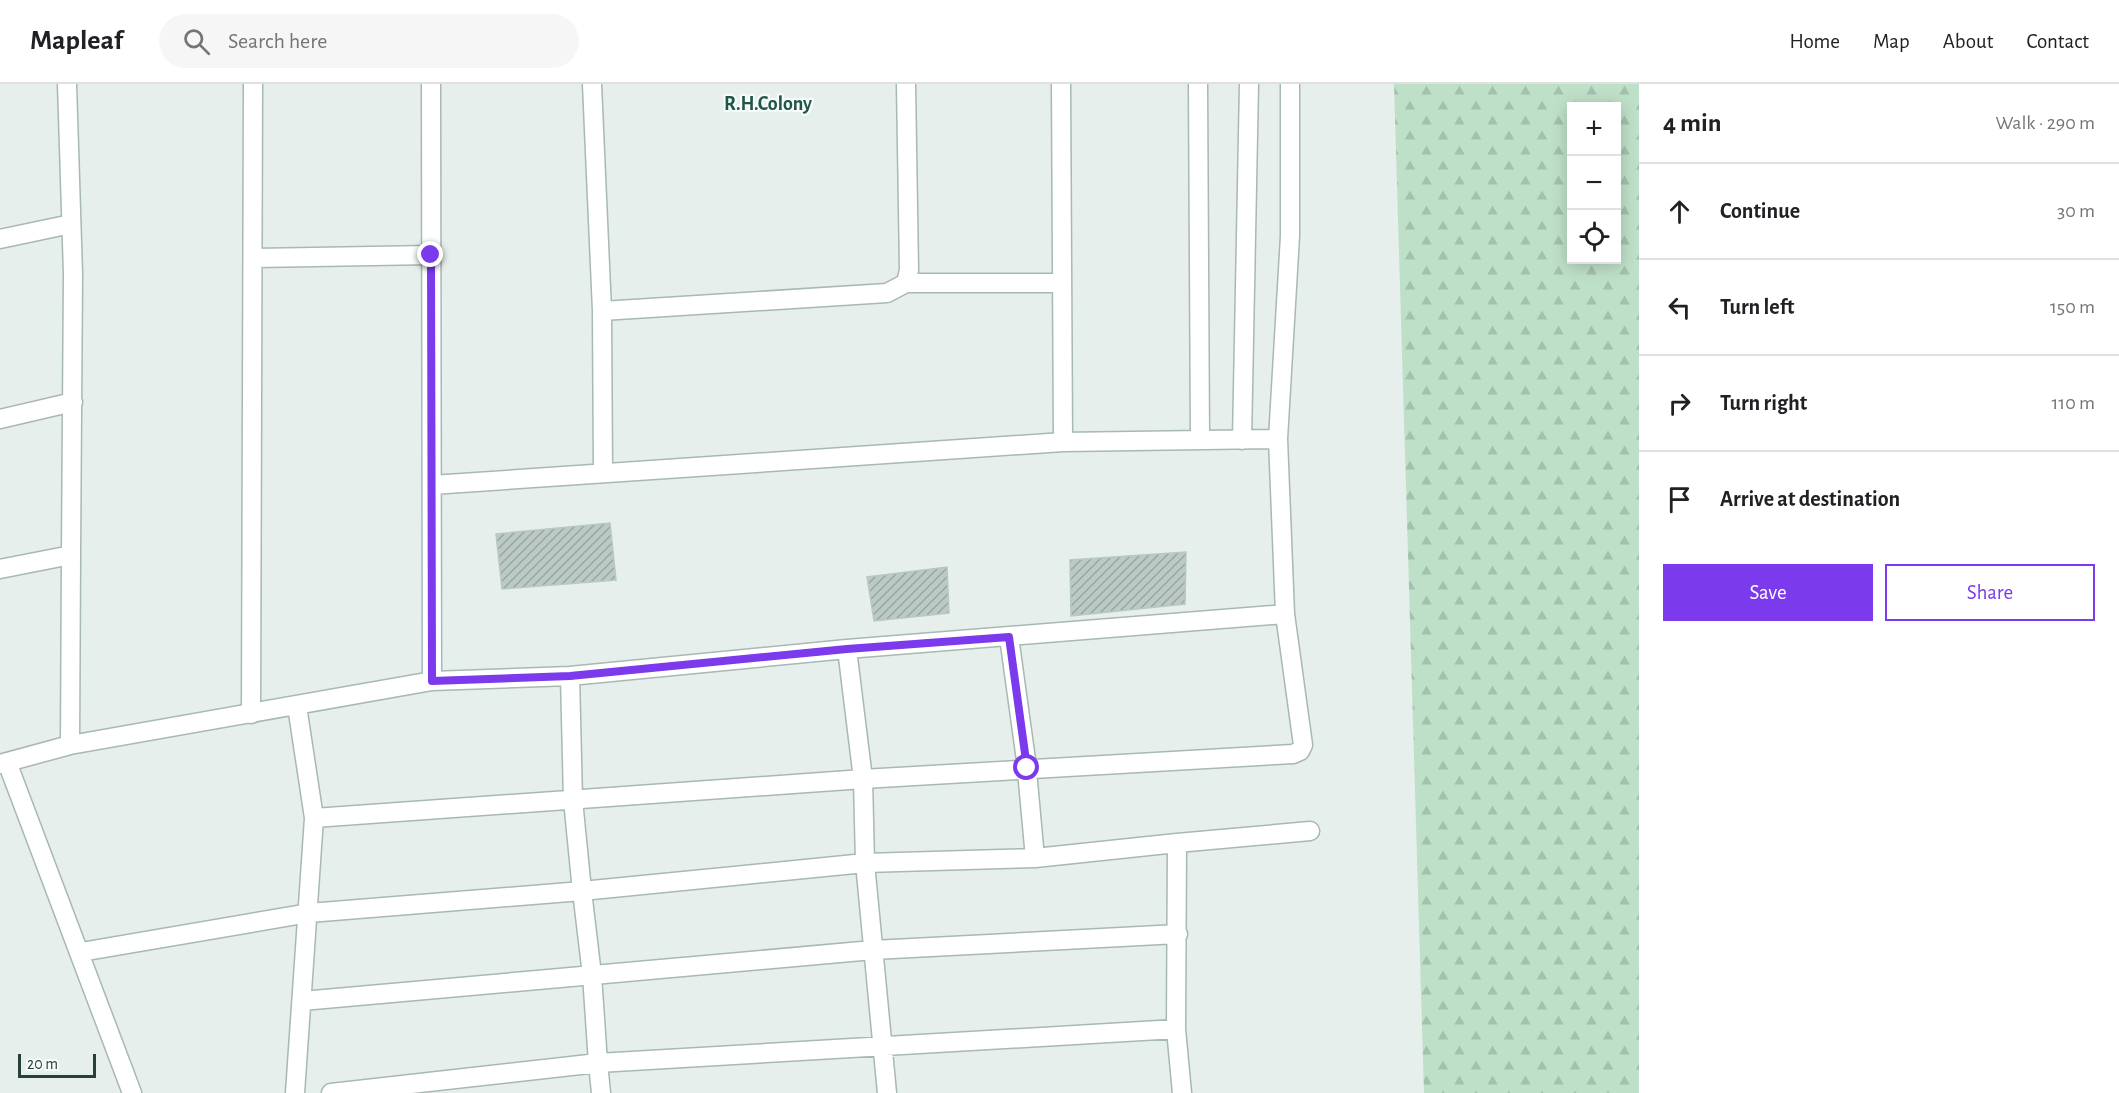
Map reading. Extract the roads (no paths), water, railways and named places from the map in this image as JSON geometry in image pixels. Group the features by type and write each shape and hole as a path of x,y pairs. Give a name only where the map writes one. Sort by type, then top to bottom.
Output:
{"street":[{"path":"67,84 73,402 70,745"},
{"path":"251,714 255,258 253,84"},
{"path":"431,84 432,681"},
{"path":"592,84 602,311 603,473"},
{"path":"906,84 909,270 906,283"},
{"path":"1060,84 1063,442"},
{"path":"1198,84 1200,440"},
{"path":"1242,440 1249,84"},
{"path":"314,818 1027,768 1293,754 1300,751 1303,745 1285,614 1278,440 1290,236 1290,84"},
{"path":"0,239 71,224"},
{"path":"255,258 431,255"},
{"path":"602,311 886,293 906,283 1062,284"},
{"path":"0,419 73,402"},
{"path":"432,485 1063,442 1278,440"},
{"path":"0,569 71,555"},
{"path":"132,1093 81,952 3,763 70,745 432,681 570,676 847,649 1285,614"},
{"path":"1009,637 1027,768 1035,858"},
{"path":"847,649 863,779 865,863 887,1093"},
{"path":"570,676 573,800 592,975 601,1093"},
{"path":"295,1093 314,818 297,706"},
{"path":"81,952 309,913 582,891 865,863 1035,858 1310,831"},
{"path":"1178,843 1176,1029 1182,1093"},
{"path":"302,1001 873,950 1178,934"},
{"path":"331,1093 598,1063 1176,1029"}],"district":[{"name":"R.H.Colony","path":"768,103"}]}
